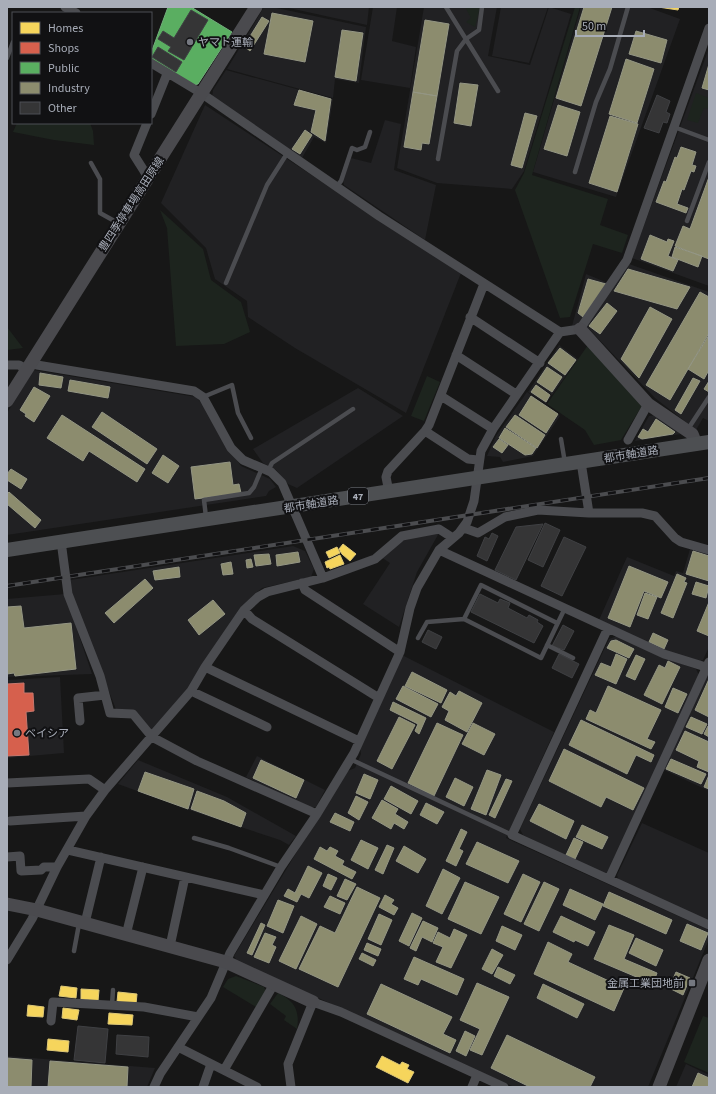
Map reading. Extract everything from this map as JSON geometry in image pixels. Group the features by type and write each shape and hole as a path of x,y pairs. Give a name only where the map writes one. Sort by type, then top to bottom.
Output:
{"main road":[{"name":"都市軸道路","path":"7,550 477,479 703,443"}],"street":[{"path":"65,7 74,12"},
{"name":"豊四季停車場高田原線","path":"7,401 118,223 256,7"},
{"path":"152,64 201,93 379,216 560,332 580,329 627,260 709,28"},
{"path":"152,112 167,74"},
{"path":"147,124 134,155 146,174 149,176"},
{"path":"389,492 386,477 388,472 425,432 441,396 470,317 484,284"},
{"path":"470,317 540,363"},
{"path":"580,329 648,404 687,430 703,443"},
{"path":"154,1087 160,1074 211,998 232,949 264,895 317,814 350,759 400,652 410,608 417,588 439,550 464,528 474,501 478,460 481,451 493,429 516,394 540,363 560,332"},
{"path":"456,355 516,394"},
{"path":"7,365 37,365 194,392 203,397 231,448 243,460 265,470 282,483 323,578"},
{"path":"441,396 493,429"},
{"path":"628,440 648,404"},
{"path":"425,432 468,459 478,460"},
{"path":"581,462 589,513"},
{"path":"464,528 478,532 505,517 538,510 650,514 659,519 675,538 689,545 709,550"},
{"path":"7,960 10,950 37,910 57,866 105,790 192,691 205,667 244,610 258,597 267,592 323,578 375,559 402,536 439,529 453,538"},
{"path":"61,541 68,594 100,676 110,713 133,714 152,737 198,761 317,814"},
{"path":"439,550 664,654 708,666 609,879"},
{"path":"302,583 305,590 400,652"},
{"path":"244,610 252,619 379,698"},
{"path":"608,628 512,835 709,925"},
{"path":"205,667 359,741"},
{"path":"192,691 267,727"},
{"path":"80,721 78,698 105,695"},
{"path":"7,783 89,779 105,790"},
{"path":"10,821 88,818"},
{"path":"68,850 264,895"},
{"path":"7,857 20,856 21,871 42,870 44,867 57,866"},
{"path":"82,923 101,857"},
{"path":"126,935 143,867"},
{"path":"170,946 185,877"},
{"path":"7,904 37,910 226,962 313,1002 341,1012 502,1087"},
{"path":"659,1087 709,960"},
{"path":"224,1070 274,984"},
{"path":"51,1020 53,1002 157,1009 198,1017"},
{"path":"291,1087 288,1064 313,1002"},
{"path":"178,1048 254,1086"},
{"path":"203,1087 210,1064"},
{"path":"472,1087 477,1075"}],"lane":[{"path":"446,7 498,91"},
{"path":"438,160 457,51 466,39 479,30 482,7"},
{"path":"575,172 596,102 610,69 628,7"},
{"path":"7,58 12,45"},
{"path":"674,127 709,139"},
{"path":"337,186 341,182 352,148 357,150 365,147 370,132"},
{"path":"226,283 267,185 288,152"},
{"path":"687,221 709,162"},
{"path":"91,163 100,179 100,213 118,223"},
{"path":"203,397 232,385 238,413 251,438"},
{"path":"687,430 709,397"},
{"path":"207,520 204,500 249,492 272,463 353,409"},
{"path":"562,439 565,464"},
{"path":"464,619 470,602 480,585 557,623"},
{"path":"418,638 427,622 464,619 541,658 565,608"},
{"path":"547,645 573,658"},
{"path":"350,759 512,835"},
{"path":"194,838 229,848 281,867"},
{"path":"74,951 82,923"},
{"path":"112,1005 113,990"}],"shaded area":[{"path":"264,7 272,7 366,27 359,83 335,79 333,98 227,69"},
{"path":"284,7 369,7 367,25"},
{"path":"373,7 397,7 392,41 416,47 410,88 361,80"},
{"path":"424,7 497,7 488,56 530,65 549,7 571,14 524,171 512,189 437,183 397,168"},
{"path":"465,7 480,7 475,27 466,22 471,18"},
{"path":"501,7 548,7 529,63 492,56"},
{"path":"575,7 580,7 532,175 608,199 600,225 628,235 622,253 593,244 570,317 560,318 515,190 524,173"},
{"path":"581,7 647,7 680,19 616,197 533,172"},
{"path":"709,48 709,286 632,258"},
{"path":"226,70 333,99 326,143 314,137 302,158 212,98 213,90"},
{"path":"696,93 709,98 709,109 704,108 698,123 687,120"},
{"path":"205,105 461,273 406,413 295,348 248,317 247,301 215,279 206,248 161,203"},
{"path":"385,120 401,124 394,170 436,185 425,240 344,185 343,180 351,158 371,163"},
{"path":"17,124 90,124 93,131 94,145 54,140 13,132"},
{"path":"160,210 203,249 211,280 241,302 250,332 224,344 176,346 167,228"},
{"path":"629,264 709,292 709,421 703,418 696,430 655,398 587,327"},
{"path":"586,274 608,283 580,324 572,326"},
{"path":"7,327 23,348 7,350"},
{"path":"559,345 578,359 552,395 546,391 551,396 546,404 528,392"},
{"path":"588,345 643,404 621,440 594,445 585,430 547,404"},
{"path":"34,370 196,397 206,408 215,427 241,466 270,479 276,487 269,491 266,496 7,535 7,413"},
{"path":"427,376 440,382 424,421 411,416"},
{"path":"358,388 403,416 297,488 288,484 276,470 263,463 253,449"},
{"path":"527,392 560,416 533,456 503,462 500,457 487,456 496,436"},
{"path":"656,415 681,434 635,441 649,416"},
{"path":"439,533 417,572 399,627 363,604 390,563 381,557 405,539"},
{"path":"293,546 305,551 314,569 311,577 262,588 241,607 193,684 156,729 151,729 136,711 117,712 70,593 70,580"},
{"path":"690,549 709,554 709,647 703,660 698,662 666,653 599,620 627,557 674,576 676,571 683,573"},
{"path":"65,594 92,674 7,677 7,599"},
{"path":"617,636 662,657 696,669 699,675 609,873 599,873 523,835 520,829 609,639"},
{"path":"402,655 554,732 506,838 709,930 709,939 648,1087 514,1087 237,961 234,956 345,772 355,768 361,754 360,747"},
{"path":"709,672 709,791 664,770"},
{"name":"ベイシア","path":"60,677 64,753 7,758 7,680"},
{"path":"257,756 325,790 316,807 307,807 246,777"},
{"path":"138,760 227,797 296,836 289,845 280,840 189,810 118,784"},
{"path":"642,823 709,853 709,925 619,882 617,875"},
{"path":"236,976 264,987 266,992 256,1007 223,987 228,979"},
{"path":"278,993 289,999 295,1007 298,1017 297,1029 284,1020 286,1016 270,1004"},
{"path":"703,1016 709,1018 709,1073 684,1062"},
{"path":"7,1056 155,1068 147,1087 7,1087"},
{"path":"686,1064 709,1075 709,1087 676,1087"}],"building: Homes":[{"path":"658,7 679,7 678,10"},
{"path":"343,544 356,554 350,561 339,549"},
{"path":"337,547 340,553 329,558 326,552"},
{"path":"340,555 344,564 330,569 329,567 327,568 325,562"},
{"path":"61,986 77,988 76,998 59,996"},
{"path":"81,989 99,990 98,1001 81,999"},
{"path":"118,992 137,994 136,1004 117,1002"},
{"path":"28,1005 44,1007 43,1017 27,1016"},
{"path":"63,1008 79,1010 77,1020 62,1018"},
{"path":"109,1013 133,1015 132,1025 108,1024"},
{"path":"48,1039 69,1041 68,1052 47,1050"},
{"path":"382,1056 400,1065 402,1062 409,1065 407,1069 414,1072 408,1083 376,1067"}],"building: Shops":[{"name":"ベイシア","path":"24,683 24,693 33,693 34,711 26,712 29,755 7,756 7,684"}],"building: Public":[{"name":"ヤマト運輸","path":"168,7 191,7 232,32 198,84 193,85 152,61 152,50"}],"building: Industry":[{"path":"584,7 612,7 581,106 556,98"},
{"path":"272,13 313,21 305,62 264,54"},
{"path":"262,17 269,21 250,51 244,46"},
{"path":"425,20 449,24 437,96 413,92"},
{"path":"342,30 363,33 356,81 335,77"},
{"path":"636,31 667,40 661,63 629,54"},
{"path":"626,59 654,69 637,123 609,114"},
{"path":"709,64 709,90 702,88"},
{"path":"460,83 478,85 471,126 454,123"},
{"path":"299,90 331,99 325,141 311,132 316,110 294,105"},
{"path":"413,92 437,96 429,144 422,143 421,150 404,147"},
{"path":"558,105 580,112 567,156 544,149"},
{"path":"525,113 537,116 522,168 511,165"},
{"path":"610,116 638,124 617,192 589,183"},
{"path":"305,130 312,135 300,154 292,149"},
{"path":"681,147 696,152 692,165 696,166 694,172 691,171 684,190 682,189 677,204 688,208 686,213 656,202 664,181 666,182 675,157 677,158"},
{"path":"709,177 709,259 675,246 683,226 690,229"},
{"path":"650,235 667,242 668,239 674,241 668,256 678,260 673,271 641,259"},
{"path":"675,247 702,256 698,267 672,257"},
{"path":"628,269 690,287 677,309 614,291"},
{"path":"588,279 606,284 583,317 578,313"},
{"path":"700,292 709,297 709,333 670,400 646,385"},
{"path":"607,303 617,311 600,334 589,326"},
{"path":"650,307 672,319 639,378 621,359"},
{"path":"709,335 709,370 704,379 688,369"},
{"path":"560,348 576,360 565,375 548,363"},
{"path":"547,367 562,377 552,392 537,382"},
{"path":"40,373 63,377 61,388 39,385"},
{"path":"693,378 700,381 681,414 675,410"},
{"path":"70,380 110,387 108,398 68,391"},
{"path":"709,381 709,392 704,389"},
{"path":"536,385 550,395 546,402 531,392"},
{"path":"34,387 50,396 34,422 25,416 26,414 20,410"},
{"path":"531,396 558,414 546,433 519,415"},
{"path":"102,412 157,449 147,464 92,427"},
{"path":"62,415 145,469 137,482 89,451 83,461 47,438"},
{"path":"515,415 545,435 537,448 506,427"},
{"path":"656,419 675,432 673,434 642,439 638,437 643,429 648,432"},
{"path":"505,428 536,448 532,454 525,455 499,438"},
{"path":"499,439 508,445 502,453 493,447"},
{"path":"163,455 179,466 168,483 152,473"},
{"path":"230,462 233,485 239,484 241,493 195,499 191,467"},
{"path":"11,469 27,479 21,489 7,480 7,474"},
{"path":"9,492 41,520 35,528 7,504 7,494"},
{"path":"693,551 709,556 709,581 686,574"},
{"path":"298,552 300,562 277,566 276,555"},
{"path":"269,554 271,564 256,566 254,555"},
{"path":"251,559 253,567 247,568 246,560"},
{"path":"231,562 233,574 223,575 221,564"},
{"path":"629,566 668,582 661,598 644,591 630,627 608,618"},
{"path":"179,567 180,577 155,580 153,571"},
{"path":"677,574 686,578 684,582 687,583 673,618 661,613"},
{"path":"145,579 153,588 114,623 105,613"},
{"path":"696,582 709,586 706,598 692,594"},
{"path":"645,593 657,597 648,619 637,615"},
{"path":"213,600 225,614 199,635 188,620"},
{"path":"709,602 709,636 697,631"},
{"path":"21,606 24,628 71,623 76,669 15,676 14,673 7,674 7,607"},
{"path":"653,633 668,640 664,649 649,642"},
{"path":"616,640 634,649 629,658 607,648 611,641"},
{"path":"616,654 627,659 616,684 595,675 601,663 611,667"},
{"path":"636,655 645,659 635,680 626,676"},
{"path":"668,661 680,667 662,704 644,695 659,665 665,668"},
{"path":"412,672 447,690 441,703 405,686"},
{"path":"709,679 709,717 695,710"},
{"path":"403,686 438,704 431,717 396,699"},
{"path":"608,686 661,710 647,739 655,742 651,749 586,719 590,710 596,713"},
{"path":"673,688 687,694 678,713 665,707"},
{"path":"459,691 482,703 467,732 445,720 449,711 442,707 450,692 456,696"},
{"path":"393,702 426,718 419,734 415,731 418,724 390,710"},
{"path":"399,717 415,725 392,769 377,761"},
{"path":"691,717 707,724 702,734 686,727"},
{"path":"581,720 654,755 651,762 636,755 627,774 569,745"},
{"path":"437,723 463,735 434,796 408,783"},
{"path":"473,723 495,734 484,755 462,744"},
{"path":"708,726 709,727 709,737 704,734"},
{"path":"685,731 709,742 709,772 697,767 699,761 676,750"},
{"path":"564,749 644,788 633,810 606,797 601,807 549,781"},
{"path":"671,759 706,774 701,784 666,769"},
{"path":"261,760 304,780 296,798 253,778"},
{"path":"487,770 501,775 486,815 471,809"},
{"path":"145,772 194,789 188,809 138,791"},
{"path":"364,774 378,780 370,799 356,793"},
{"path":"709,775 709,789 704,787"},
{"path":"455,778 473,787 464,806 446,797"},
{"path":"506,779 512,781 495,818 489,815"},
{"path":"391,786 418,801 411,814 384,799"},
{"path":"197,791 224,801 246,813 241,827 191,809"},
{"path":"356,796 368,802 359,820 348,813"},
{"path":"382,800 398,809 395,814 408,822 404,829 394,823 391,829 372,818"},
{"path":"426,803 444,812 437,824 420,815"},
{"path":"539,804 574,821 566,839 530,821"},
{"path":"335,813 354,822 350,831 330,822"},
{"path":"582,825 608,837 602,849 576,837"},
{"path":"461,829 467,832 459,849 463,851 456,866 446,861"},
{"path":"574,838 583,842 575,859 566,855"},
{"path":"361,840 378,848 368,869 351,860"},
{"path":"477,842 519,861 508,883 466,864"},
{"path":"387,845 394,848 383,874 375,870"},
{"path":"404,846 426,859 418,873 396,861"},
{"path":"320,847 327,851 330,847 338,851 335,856 344,861 342,865 356,872 352,879 314,859"},
{"path":"308,866 322,873 309,898 301,894 297,902 284,896 288,889 295,893"},
{"path":"443,869 460,878 442,914 426,906"},
{"path":"328,874 337,878 331,890 323,886"},
{"path":"523,874 540,882 521,922 504,914"},
{"path":"345,879 356,884 347,900 337,896"},
{"path":"465,882 499,897 481,934 448,919"},
{"path":"544,882 559,889 539,931 524,924"},
{"path":"357,887 380,898 338,987 299,969 320,926 335,933"},
{"path":"570,889 603,904 595,920 563,905"},
{"path":"609,892 672,920 666,934 603,906"},
{"path":"385,895 394,900 391,904 398,908 394,915 379,907"},
{"path":"330,896 345,903 340,914 324,907"},
{"path":"278,900 294,906 283,933 267,926"},
{"path":"412,913 422,918 409,946 399,941"},
{"path":"379,914 392,920 381,945 368,939"},
{"path":"301,916 317,924 296,969 279,961"},
{"path":"561,916 595,932 588,946 575,940 574,942 553,932"},
{"path":"423,921 438,928 432,942 422,937 416,951 410,948"},
{"path":"261,923 265,925 252,955 247,953"},
{"path":"687,924 708,933 701,950 680,941"},
{"path":"609,925 634,935 624,959 657,973 653,984 594,959"},
{"path":"502,926 522,935 515,950 496,941"},
{"path":"454,929 467,935 451,968 436,962 443,947 433,943 438,932 450,938"},
{"path":"265,933 276,937 272,945 276,947 269,963 254,957"},
{"path":"636,938 663,950 656,966 629,953"},
{"path":"548,942 572,954 568,962 624,988 614,1011 534,974"},
{"path":"367,943 381,949 378,956 364,950"},
{"path":"492,949 503,955 492,974 482,969"},
{"path":"362,953 376,960 373,966 359,959"},
{"path":"414,957 464,979 457,995 421,979 418,985 404,979"},
{"path":"498,967 515,975 510,984 494,976"},
{"path":"676,972 690,978 683,995 669,988"},
{"path":"477,983 509,997 482,1055 470,1050 480,1029 460,1020"},
{"path":"381,984 452,1017 443,1034 456,1040 450,1053 367,1014"},
{"path":"543,984 584,1004 577,1018 537,998"},
{"path":"465,1031 475,1036 466,1056 456,1051"},
{"path":"507,1035 595,1077 590,1087 530,1087 491,1068"},
{"path":"7,1058 32,1060 31,1087 7,1087"},
{"path":"50,1061 128,1067 127,1087 48,1087"},
{"path":"698,1073 709,1078 709,1087 692,1087"}],"building: Other":[{"path":"191,10 208,20 184,60 168,51 171,47 158,39 163,31 174,38"},
{"path":"158,47 182,62 176,72 152,57"},
{"path":"657,95 670,101 666,112 670,114 667,123 663,122 659,133 644,128"},
{"path":"545,523 560,530 543,567 528,560"},
{"path":"543,524 516,580 495,570 516,527"},
{"path":"492,533 498,536 487,561 477,556 485,537 489,539"},
{"path":"564,537 586,547 562,596 541,586"},
{"path":"480,594 498,603 500,599 510,603 508,608 527,618 529,615 538,620 537,622 543,626 534,643 471,612"},
{"path":"563,625 574,631 564,650 552,646"},
{"path":"428,630 442,637 436,649 422,642"},
{"path":"559,654 579,664 572,678 552,668"},
{"path":"78,1026 108,1029 105,1063 74,1060"},
{"path":"117,1035 149,1037 148,1057 116,1054"}],"railway":[{"path":"7,586 709,478"}],"place":[{"name":"ヤマト運輸","path":"190,42"},
{"name":"ベイシア","path":"17,733"},
{"name":"金属工業団地前","path":"692,983"}]}
